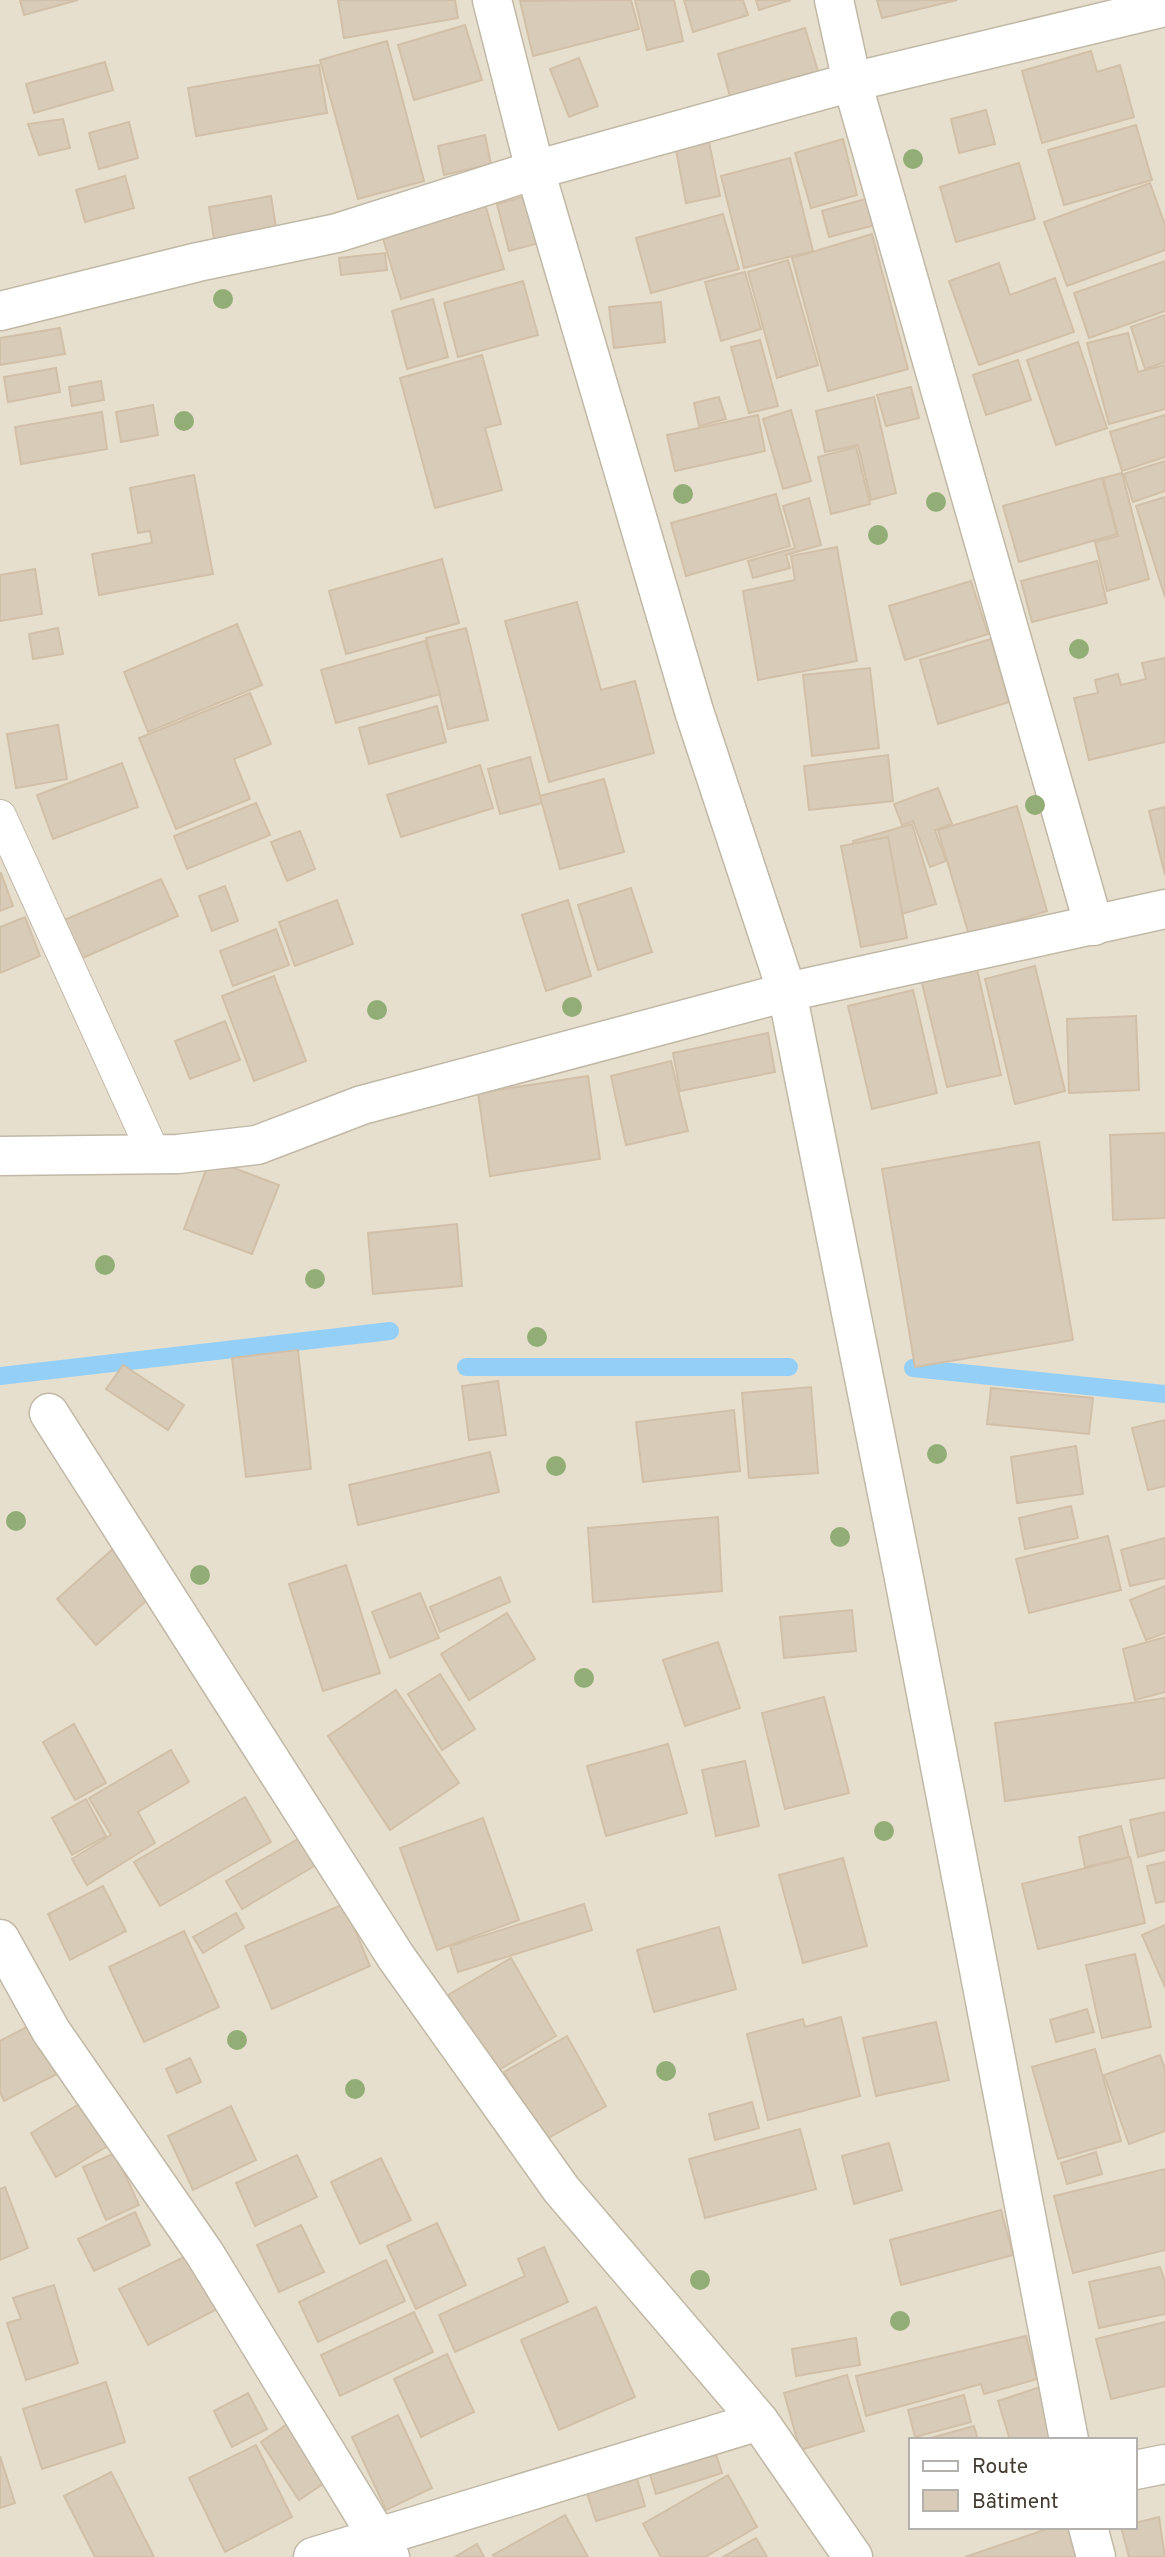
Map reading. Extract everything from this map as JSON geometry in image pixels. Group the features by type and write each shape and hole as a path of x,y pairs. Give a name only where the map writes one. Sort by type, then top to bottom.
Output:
{"street":[{"path":"492,0 535,170 694,711 788,992 904,1573 1069,2438"},
{"path":"834,0 852,82 1094,926"},
{"path":"0,311 198,262 337,233 535,170 852,82 1165,7"},
{"path":"0,1156 178,1154 257,1144 362,1105 788,992 1165,909"},
{"path":"49,1413 396,1957 561,2189 759,2421 853,2557"},
{"path":"0,1939 57,2040 205,2254 383,2547"},
{"path":"313,2557 383,2547 759,2421"},
{"path":"1137,2470 1165,2464"},
{"path":"1089,2529 1096,2557"}],"lane":[{"path":"0,816 154,1154"}],"shaded area":[{"path":"0,0 1165,0 1165,2557 0,2557"}],"building":[{"path":"20,0 78,0 24,15"},
{"path":"338,0 455,0 458,18 344,38"},
{"path":"631,0 639,29 533,56 520,1"},
{"path":"635,0 674,0 683,41 647,50"},
{"path":"684,0 743,0 748,15 693,32"},
{"path":"756,0 791,0 759,10"},
{"path":"877,0 957,0 882,18"},
{"path":"465,25 482,80 414,100 398,45"},
{"path":"805,28 818,71 730,96 718,54"},
{"path":"387,41 424,181 358,199 320,60"},
{"path":"1091,51 1097,72 1120,65 1134,117 1042,143 1022,71"},
{"path":"579,58 598,106 569,117 550,69"},
{"path":"105,62 113,90 34,113 26,84"},
{"path":"319,65 327,113 196,136 188,88"},
{"path":"986,110 995,144 959,153 951,119"},
{"path":"63,119 70,148 39,155 28,124"},
{"path":"129,122 138,158 99,169 89,133"},
{"path":"1136,125 1152,180 1064,205 1048,150"},
{"path":"485,135 491,164 444,175 438,146"},
{"path":"843,139 857,195 811,208 795,153"},
{"path":"709,142 720,196 686,203 676,150"},
{"path":"790,158 813,251 744,268 721,176"},
{"path":"1019,163 1035,219 956,242 940,187"},
{"path":"125,176 134,208 85,222 76,190"},
{"path":"1150,183 1165,225 1165,250 1067,286 1044,222"},
{"path":"537,193 550,240 509,251 497,204"},
{"path":"271,196 277,234 215,245 209,207"},
{"path":"876,196 883,223 829,237 822,211"},
{"path":"485,204 504,269 401,299 382,235"},
{"path":"723,214 739,269 651,293 636,238"},
{"path":"872,234 908,369 828,391 792,258"},
{"path":"385,253 387,270 341,275 339,258"},
{"path":"788,260 818,365 777,378 748,272"},
{"path":"1165,261 1165,311 1089,338 1074,293"},
{"path":"999,263 1010,295 1055,278 1074,332 979,365 949,281"},
{"path":"745,272 761,329 721,341 705,282"},
{"path":"523,281 538,335 458,357 444,303"},
{"path":"433,299 448,357 407,369 392,311"},
{"path":"661,302 665,342 614,348 609,307"},
{"path":"1165,315 1165,362 1145,369 1131,327"},
{"path":"60,328 65,354 0,365 0,338"},
{"path":"1128,333 1138,372 1165,365 1165,409 1109,424 1087,343"},
{"path":"760,340 778,406 749,413 731,347"},
{"path":"1078,342 1107,428 1056,445 1027,360"},
{"path":"482,355 501,424 485,428 502,490 435,508 400,378"},
{"path":"1018,360 1031,400 986,415 973,375"},
{"path":"56,368 60,392 8,402 4,377"},
{"path":"101,381 104,400 72,406 69,387"},
{"path":"911,387 919,418 886,426 877,395"},
{"path":"719,397 726,419 699,426 694,403"},
{"path":"874,397 896,493 871,500 858,445 825,452 816,411"},
{"path":"153,405 158,435 121,442 116,412"},
{"path":"791,410 811,481 783,489 763,419"},
{"path":"102,412 107,449 21,464 15,427"},
{"path":"758,415 765,451 675,471 667,435"},
{"path":"1165,415 1165,457 1122,471 1110,432"},
{"path":"856,447 870,504 831,514 818,457"},
{"path":"1165,461 1165,491 1133,502 1124,474"},
{"path":"1122,473 1149,579 1107,591 1095,542 1118,536 1103,478"},
{"path":"194,475 213,574 99,595 92,554 152,543 150,531 138,533 130,488"},
{"path":"1102,478 1117,534 1019,562 1003,506"},
{"path":"776,494 790,546 686,576 671,523"},
{"path":"1165,497 1165,597 1136,506"},
{"path":"809,498 821,545 786,555 790,568 753,578 748,561 795,548 783,506"},
{"path":"837,547 857,661 758,680 743,591 795,580 791,556"},
{"path":"442,559 459,623 346,654 329,591"},
{"path":"1097,561 1107,603 1032,622 1021,581"},
{"path":"35,569 42,614 0,621 0,575"},
{"path":"971,581 988,634 905,660 889,606"},
{"path":"577,602 601,690 635,681 654,753 549,782 505,621"},
{"path":"237,624 262,685 148,732 124,672"},
{"path":"58,628 63,654 33,659 29,634"},
{"path":"466,628 488,720 448,729 426,638"},
{"path":"991,639 1009,702 938,724 920,660"},
{"path":"425,641 440,694 336,723 321,670"},
{"path":"1165,658 1165,742 1089,760 1074,698 1098,693 1095,680 1118,674 1121,685 1146,679 1142,663"},
{"path":"870,668 879,748 812,756 803,675"},
{"path":"250,693 271,744 234,759 250,799 176,829 139,738"},
{"path":"437,706 446,742 369,764 359,728"},
{"path":"58,725 67,779 16,788 7,734"},
{"path":"888,755 893,801 809,810 804,766"},
{"path":"530,757 542,803 500,814 488,769"},
{"path":"122,763 138,807 53,839 37,795"},
{"path":"480,765 493,808 401,837 387,795"},
{"path":"604,779 624,852 560,869 540,796"},
{"path":"938,788 952,824 935,830 946,861 930,867 913,821 902,825 894,804"},
{"path":"256,803 270,835 187,869 174,836"},
{"path":"1017,806 1047,911 969,935 938,830"},
{"path":"1165,807 1165,875 1149,811"},
{"path":"912,824 936,904 877,921 853,841"},
{"path":"300,831 315,869 287,881 271,842"},
{"path":"888,837 907,938 861,947 841,846"},
{"path":"0,873 13,906 0,911"},
{"path":"161,879 178,916 76,961 57,923"},
{"path":"225,886 238,921 212,931 199,896"},
{"path":"631,888 652,952 598,970 578,905"},
{"path":"337,900 353,944 295,966 279,922"},
{"path":"568,900 591,976 546,991 522,915"},
{"path":"25,917 40,956 0,973 0,927"},
{"path":"276,929 289,965 233,986 220,951"},
{"path":"976,965 1001,1075 947,1087 921,979"},
{"path":"1035,966 1065,1091 1015,1104 985,979"},
{"path":"274,976 306,1061 254,1081 222,996"},
{"path":"913,990 937,1093 872,1109 848,1006"},
{"path":"1136,1016 1139,1090 1069,1093 1067,1019"},
{"path":"225,1021 240,1060 190,1079 175,1041"},
{"path":"768,1033 775,1072 680,1091 673,1053"},
{"path":"671,1061 688,1131 626,1145 611,1076"},
{"path":"588,1076 600,1159 490,1176 478,1093"},
{"path":"1165,1133 1165,1218 1113,1220 1110,1135"},
{"path":"1039,1142 1073,1340 915,1367 882,1169"},
{"path":"210,1159 279,1185 252,1254 184,1229"},
{"path":"457,1224 462,1286 373,1294 368,1233"},
{"path":"298,1350 311,1469 246,1477 232,1358"},
{"path":"123,1365 184,1405 168,1430 106,1389"},
{"path":"498,1381 506,1435 469,1440 462,1386"},
{"path":"811,1387 818,1473 749,1478 742,1393"},
{"path":"991,1388 1093,1398 1089,1434 987,1424"},
{"path":"734,1410 740,1471 643,1482 636,1422"},
{"path":"1165,1420 1165,1486 1148,1490 1132,1428"},
{"path":"1076,1446 1083,1494 1017,1503 1011,1457"},
{"path":"490,1452 499,1492 358,1525 349,1485"},
{"path":"1071,1506 1078,1538 1025,1549 1019,1518"},
{"path":"718,1517 722,1591 593,1602 588,1528"},
{"path":"1108,1536 1121,1590 1029,1613 1016,1559"},
{"path":"1165,1538 1165,1578 1130,1586 1121,1550"},
{"path":"114,1548 154,1594 96,1645 57,1599"},
{"path":"346,1565 380,1673 323,1691 289,1584"},
{"path":"500,1577 510,1602 440,1632 430,1607"},
{"path":"1165,1586 1165,1633 1146,1640 1130,1600"},
{"path":"420,1593 439,1638 390,1658 372,1612"},
{"path":"852,1610 856,1651 784,1658 780,1617"},
{"path":"507,1613 535,1659 469,1700 441,1654"},
{"path":"1165,1637 1165,1692 1135,1700 1123,1649"},
{"path":"718,1642 740,1708 685,1726 663,1660"},
{"path":"440,1674 475,1729 442,1750 408,1694"},
{"path":"396,1690 459,1783 390,1830 328,1736"},
{"path":"824,1697 849,1793 785,1809 762,1713"},
{"path":"1165,1698 1165,1778 1005,1801 995,1723"},
{"path":"74,1724 106,1783 75,1800 43,1742"},
{"path":"668,1744 687,1813 606,1836 587,1766"},
{"path":"171,1750 189,1782 138,1812 155,1843 87,1885 72,1859 111,1835 89,1798"},
{"path":"745,1761 759,1826 716,1836 702,1770"},
{"path":"245,1797 271,1842 160,1906 134,1862"},
{"path":"86,1799 106,1836 72,1855 52,1818"},
{"path":"1165,1812 1165,1850 1138,1857 1130,1820"},
{"path":"483,1818 519,1920 437,1950 400,1848"},
{"path":"1121,1826 1129,1857 1085,1867 1079,1837"},
{"path":"310,1832 326,1859 242,1909 226,1881"},
{"path":"1130,1857 1145,1923 1038,1949 1022,1884"},
{"path":"843,1858 867,1946 803,1963 779,1875"},
{"path":"1165,1862 1165,1901 1156,1903 1147,1866"},
{"path":"103,1886 126,1931 70,1960 48,1914"},
{"path":"344,1904 370,1966 272,2009 245,1946"},
{"path":"584,1904 592,1930 458,1972 450,1946"},
{"path":"236,1913 244,1928 203,1953 193,1937"},
{"path":"1165,1925 1165,1987 1142,1935"},
{"path":"719,1927 736,1989 654,2012 637,1950"},
{"path":"184,1931 219,2007 144,2042 109,1967"},
{"path":"1135,1954 1151,2027 1102,2038 1086,1965"},
{"path":"511,1958 556,2036 494,2073 448,1995"},
{"path":"1087,2009 1094,2032 1056,2042 1050,2020"},
{"path":"841,2017 860,2096 768,2120 747,2034 803,2019 805,2027"},
{"path":"936,2022 949,2080 876,2096 863,2038"},
{"path":"34,2023 59,2073 4,2101 0,2092 0,2041"},
{"path":"567,2036 606,2106 543,2141 504,2072"},
{"path":"1095,2049 1121,2141 1058,2159 1032,2067"},
{"path":"1160,2055 1165,2069 1165,2131 1129,2144 1104,2075"},
{"path":"190,2058 201,2082 177,2093 166,2069"},
{"path":"86,2100 111,2144 56,2177 31,2133"},
{"path":"752,2102 759,2128 715,2140 709,2114"},
{"path":"231,2106 256,2160 193,2190 168,2136"},
{"path":"800,2129 816,2189 705,2218 689,2159"},
{"path":"889,2143 902,2190 854,2204 842,2156"},
{"path":"1096,2152 1102,2174 1067,2184 1061,2163"},
{"path":"115,2153 139,2205 106,2220 83,2167"},
{"path":"297,2155 317,2197 255,2226 236,2183"},
{"path":"381,2158 411,2220 360,2244 331,2182"},
{"path":"1165,2169 1165,2250 1073,2273 1054,2196"},
{"path":"5,2187 28,2248 0,2260 0,2189"},
{"path":"1001,2210 1013,2255 901,2285 890,2240"},
{"path":"135,2212 150,2245 94,2271 78,2239"},
{"path":"437,2223 466,2285 416,2309 387,2246"},
{"path":"301,2225 324,2272 279,2292 257,2245"},
{"path":"544,2247 568,2302 455,2352 439,2315 525,2276 518,2259"},
{"path":"192,2253 219,2308 148,2345 119,2289"},
{"path":"386,2260 405,2301 318,2342 299,2302"},
{"path":"1160,2267 1165,2282 1165,2314 1099,2328 1089,2282"},
{"path":"54,2285 78,2363 26,2380 7,2323 21,2319 13,2298"},
{"path":"596,2307 635,2397 559,2430 521,2340"},
{"path":"414,2312 433,2352 340,2396 321,2355"},
{"path":"1165,2322 1165,2386 1111,2399 1096,2339"},
{"path":"1026,2336 1037,2379 984,2394 981,2384 866,2416 856,2376"},
{"path":"856,2338 860,2365 796,2376 792,2349"},
{"path":"447,2354 474,2412 421,2437 394,2379"},
{"path":"847,2375 864,2431 800,2450 784,2393"},
{"path":"106,2382 125,2442 42,2469 23,2409"},
{"path":"1040,2387 1055,2438 1009,2438 998,2401"},
{"path":"248,2393 267,2429 232,2447 214,2411"},
{"path":"964,2395 971,2422 915,2437 908,2410"},
{"path":"398,2415 432,2488 386,2510 352,2437"},
{"path":"295,2419 333,2477 299,2500 261,2442"},
{"path":"974,2426 977,2438 930,2438"},
{"path":"256,2445 292,2517 225,2552 189,2478"},
{"path":"714,2448 722,2473 656,2494 648,2468"},
{"path":"0,2456 15,2503 0,2508"},
{"path":"111,2472 154,2557 95,2557 64,2496"},
{"path":"635,2472 645,2506 596,2521 585,2487"},
{"path":"728,2475 757,2527 705,2557 661,2557 643,2524"},
{"path":"565,2515 588,2557 494,2557 493,2555"},
{"path":"1159,2517 1165,2557 1129,2557 1122,2529 1137,2529 1137,2522"},
{"path":"1047,2529 1073,2529 1081,2557 965,2557"},
{"path":"756,2538 767,2557 723,2557"},
{"path":"477,2544 484,2557 455,2557"}],"waterway":[{"path":"0,1376 390,1331"},
{"path":"466,1367 789,1367"},
{"path":"913,1368 1165,1394"}]}
